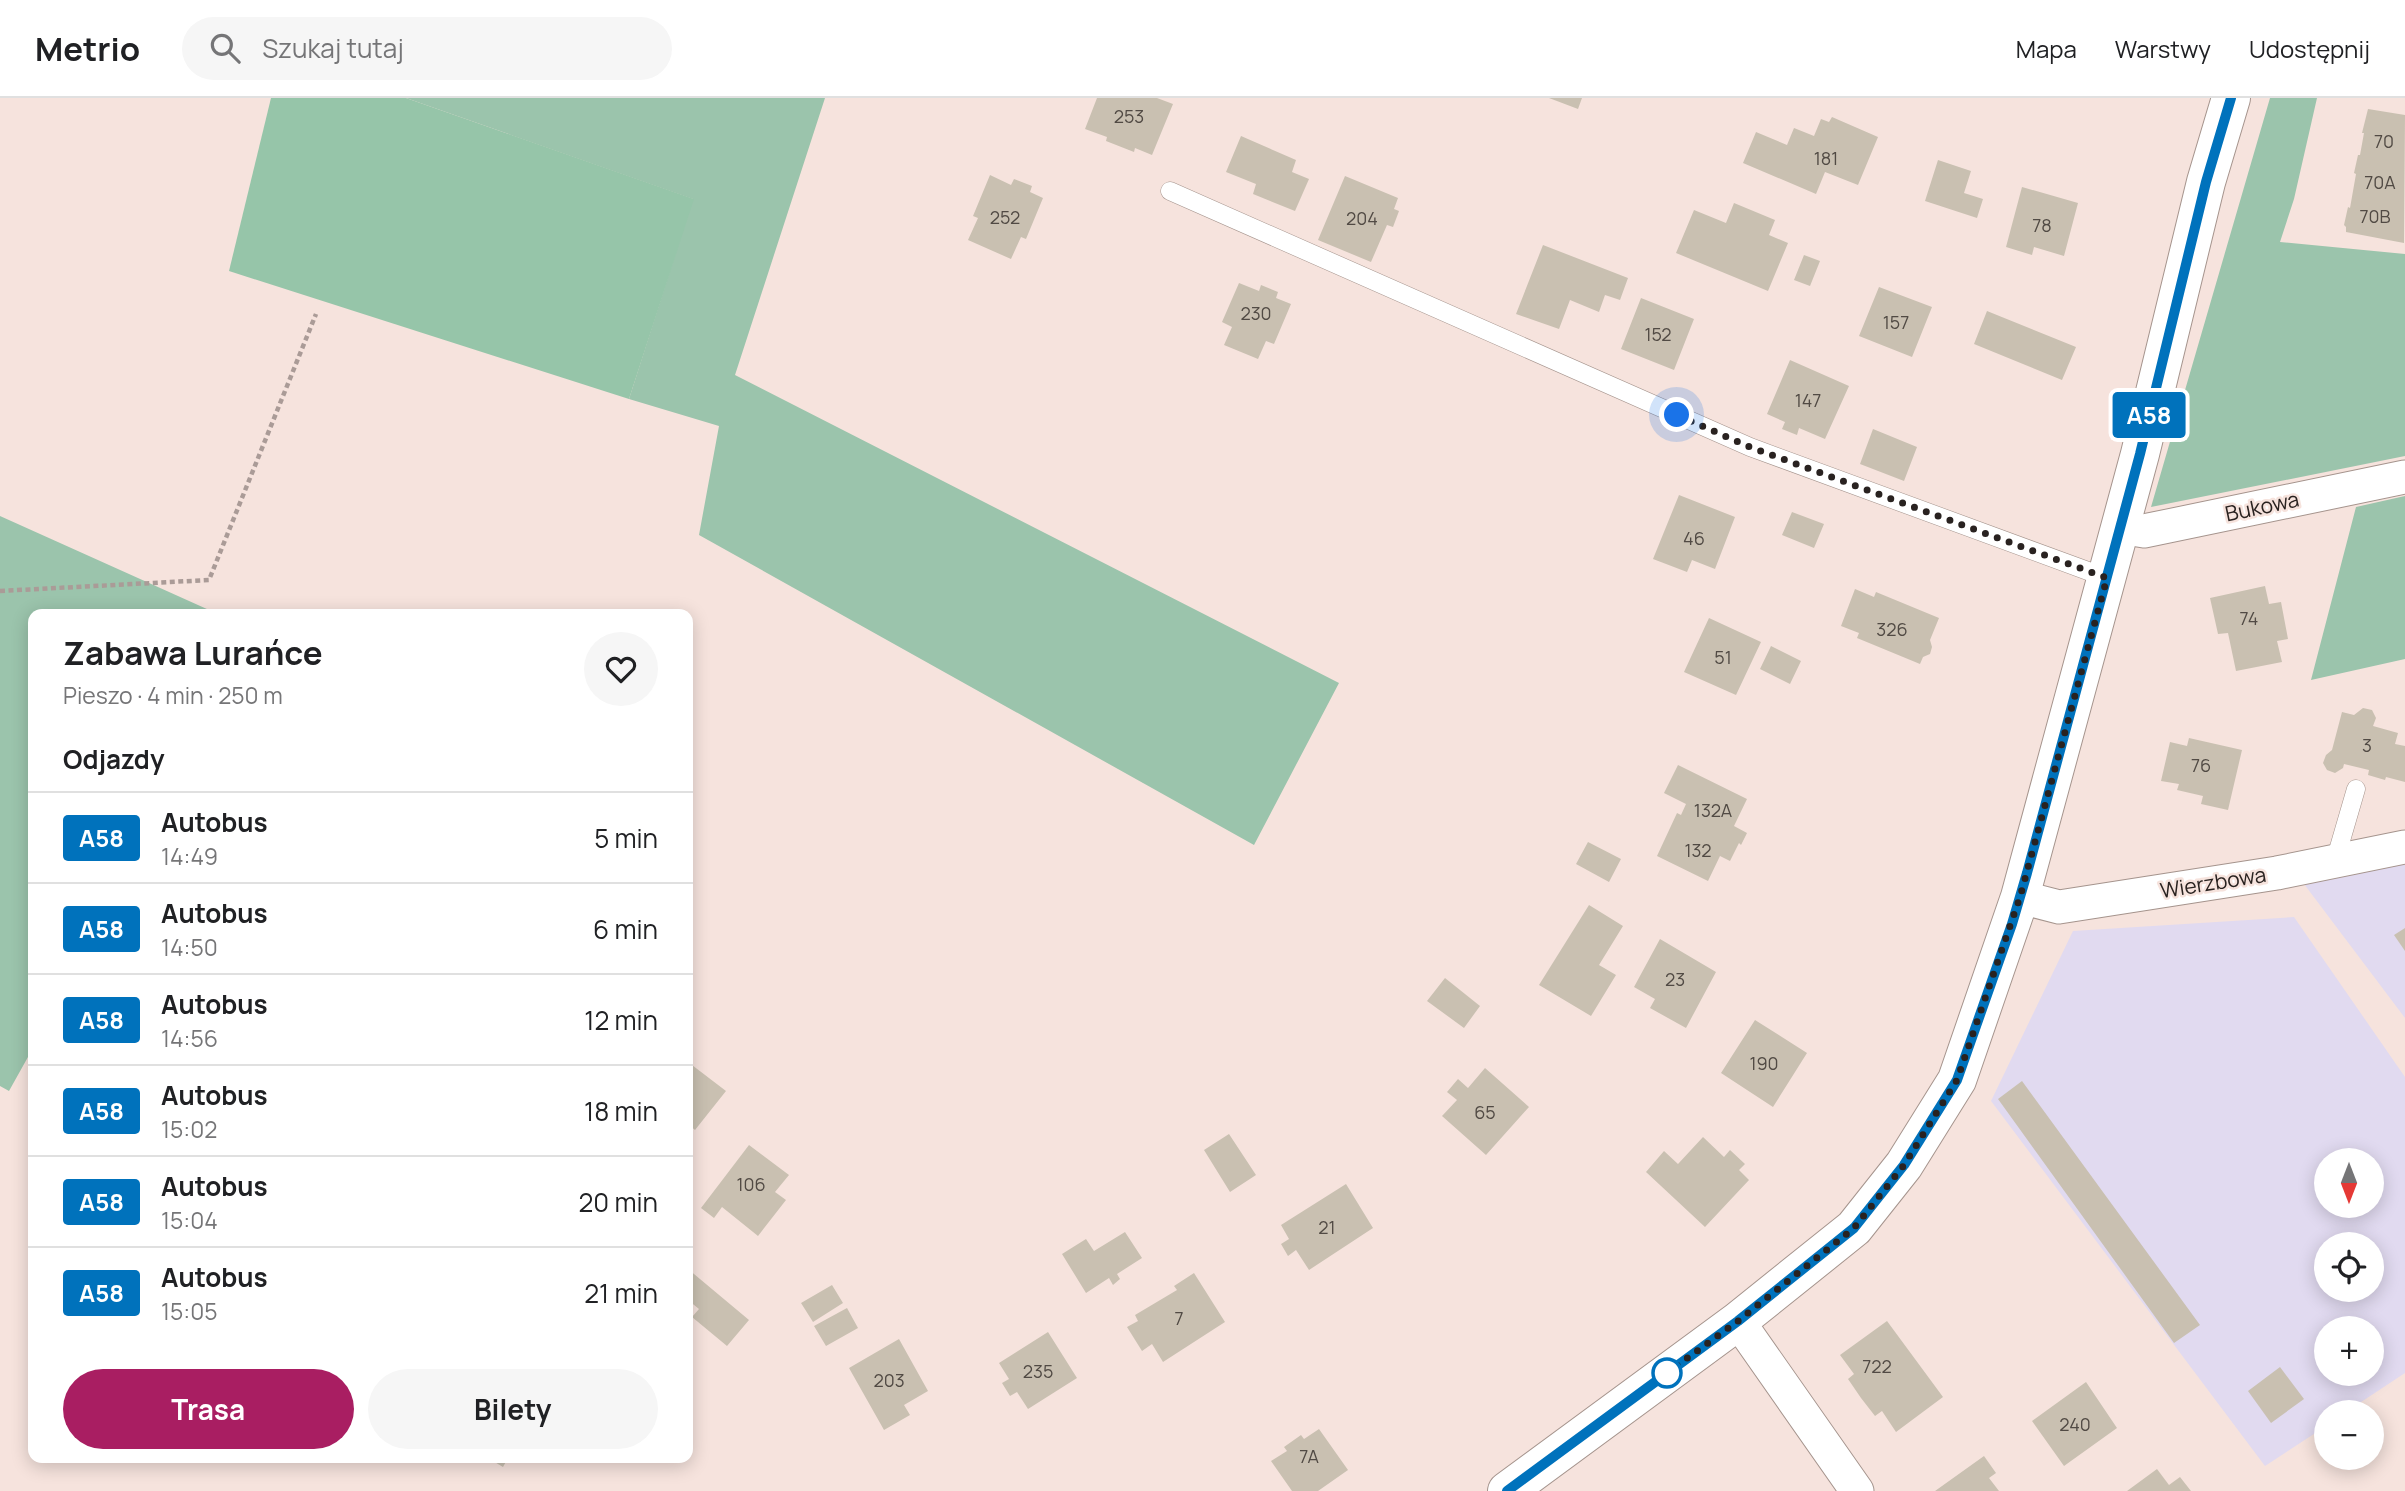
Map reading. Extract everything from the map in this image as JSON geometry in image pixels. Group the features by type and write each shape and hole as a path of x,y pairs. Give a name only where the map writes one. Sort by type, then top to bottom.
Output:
{"street":[{"path":"1507,1491 1738,1321 1854,1228 1904,1165 1957,1080 2020,897 2140,454 2206,182 2231,98"},
{"name":"Bukowa","path":"2119,527 2144,531 2405,477"},
{"name":"Wierzbowa","path":"2020,897 2059,907 2277,873 2405,847"},
{"path":"1738,1321 1857,1491"}],"lane":[{"path":"1170,191 1750,447 2107,578"},
{"path":"2335,861 2356,789"}],"path":[{"path":"0,591 208,580 316,314"}],"shaded area":[{"path":"2405,864 2405,1018 2304,884"},
{"path":"2294,917 2405,1077 2405,1373 2364,1400 2314,1400 2314,1434 2265,1466 1991,1101 2073,931"}],"green space":[{"path":"271,98 406,98 694,199 629,399 229,271"},
{"path":"406,98 825,98 735,375 1339,683 1254,845 699,535 719,426 629,399 693,199"},
{"path":"2270,98 2317,98 2294,199 2280,242 2405,254 2405,456 2151,507"},
{"path":"2405,496 2405,659 2311,680 2356,507"},
{"path":"0,516 207,609 28,609 28,1057 9,1091 0,1086"}],"building":[{"path":"1097,98 1157,98 1173,104 1152,155 1135,148 1134,152 1106,141 1107,137 1085,129"},
{"path":"1549,98 1582,98 1578,109"},
{"path":"2368,109 2405,115 2404,243 2346,232 2344,225 2348,207 2350,208 2356,174 2354,173"},
{"path":"1832,117 1878,137 1858,185 1825,172 1816,194 1743,163 1756,132 1787,145 1794,128 1814,136 1821,119 1829,122"},
{"path":"1241,136 1296,160 1292,172 1309,179 1295,211 1253,194 1256,184 1226,172"},
{"path":"1938,160 1971,171 1964,193 1983,199 1977,218 1925,201"},
{"path":"990,175 1011,185 1014,179 1032,186 1030,192 1043,198 1026,239 1021,237 1011,259 968,240 978,218 973,216"},
{"path":"1345,176 1398,198 1394,209 1399,211 1393,227 1387,225 1371,262 1318,240"},
{"path":"2022,187 2078,203 2064,256 2034,247 2032,255 2006,247"},
{"path":"1734,203 1775,220 1769,235 1788,243 1768,291 1676,253 1694,210 1726,223"},
{"path":"1543,245 1628,278 1620,300 1605,295 1599,312 1570,300 1559,329 1516,314"},
{"path":"1804,255 1820,261 1810,286 1794,280"},
{"path":"1239,283 1259,291 1261,285 1278,292 1276,298 1291,304 1274,344 1266,341 1258,359 1224,345 1232,327 1222,322"},
{"path":"1879,287 1932,307 1912,357 1859,336"},
{"path":"1641,298 1694,319 1674,370 1621,349"},
{"path":"1987,311 2076,347 2062,380 1974,344"},
{"path":"1790,360 1849,386 1825,439 1799,428 1797,435 1782,429 1785,422 1767,414"},
{"path":"1873,429 1917,447 1904,481 1860,464"},
{"path":"1679,495 1735,517 1715,569 1692,560 1687,572 1653,559"},
{"path":"1792,512 1824,524 1814,548 1782,535"},
{"path":"2265,586 2269,604 2281,602 2288,639 2277,641 2282,662 2236,671 2228,633 2218,634 2210,598"},
{"path":"1855,589 1874,597 1876,592 1939,618 1930,640 1930,654 1923,657 1920,664 1857,638 1859,633 1841,626"},
{"path":"1709,618 1761,642 1736,695 1684,672"},
{"path":"1771,646 1801,661 1790,684 1760,669"},
{"path":"2363,708 2372,710 2376,718 2373,726 2398,733 2395,744 2405,746 2405,782 2368,775 2369,770 2344,764 2343,768 2335,773 2327,770 2323,763 2332,750 2342,712 2354,715"},
{"path":"2189,738 2242,750 2228,810 2201,804 2203,796 2177,790 2179,784 2161,781 2170,742 2187,746"},
{"path":"1678,765 1747,799 1734,826 1747,833 1730,861 1720,856 1708,881 1657,856 1677,813 1681,815 1686,804 1664,793"},
{"path":"1588,842 1621,859 1609,882 1576,864"},
{"path":"1589,905 1623,926 1599,965 1616,975 1591,1016 1539,985"},
{"path":"2405,928 2405,951 2394,935"},
{"path":"1660,939 1716,972 1686,1028 1650,1008 1655,999 1634,987"},
{"path":"1445,978 1480,1006 1464,1028 1427,1001"},
{"path":"1755,1020 1807,1053 1773,1107 1721,1073"},
{"path":"693,1066 726,1091 695,1130 693,1128"},
{"path":"1485,1068 1529,1107 1486,1155 1442,1116 1457,1100 1447,1092 1458,1079 1468,1088"},
{"path":"2022,1081 2200,1325 2174,1343 1998,1099"},
{"path":"1229,1134 1256,1175 1230,1192 1204,1150"},
{"path":"1703,1137 1724,1157 1730,1150 1745,1164 1739,1170 1749,1180 1705,1227 1646,1172 1664,1151 1678,1164"},
{"path":"749,1145 789,1175 775,1192 786,1200 758,1236 722,1207 714,1218 701,1208"},
{"path":"1346,1184 1373,1228 1309,1270 1296,1250 1288,1256 1281,1244 1289,1239 1281,1225"},
{"path":"1125,1232 1142,1258 1117,1274 1120,1279 1113,1285 1109,1278 1086,1293 1062,1254 1086,1239 1094,1251"},
{"path":"693,1273 749,1320 727,1346 693,1318 699,1309 693,1304"},
{"path":"1194,1273 1225,1322 1163,1362 1152,1344 1142,1351 1127,1327 1138,1321 1135,1315 1177,1290 1174,1286"},
{"path":"832,1285 843,1303 813,1322 801,1303"},
{"path":"847,1308 858,1328 826,1346 814,1326"},
{"path":"1887,1321 1943,1397 1896,1432 1882,1411 1875,1416 1861,1398 1848,1379 1854,1374 1840,1355"},
{"path":"1048,1332 1077,1378 1028,1409 1017,1392 1010,1396 1002,1383 1009,1379 999,1363"},
{"path":"899,1339 928,1391 904,1405 910,1415 884,1430 849,1368"},
{"path":"2280,1367 2304,1399 2271,1423 2248,1391"},
{"path":"2086,1382 2117,1428 2064,1466 2032,1421"},
{"path":"1319,1429 1348,1470 1318,1491 1292,1491 1271,1461 1287,1451 1284,1447 1301,1435 1304,1439"},
{"path":"1984,1456 1996,1473 1989,1478 1999,1491 1935,1491"},
{"path":"2157,1469 2169,1485 2180,1477 2191,1491 2127,1491"}],"bus line":[{"name":"A58","path":"1507,1491 1738,1321 1854,1228 1904,1165 1957,1080 2012,924 2027,873 2140,454 2206,182 2231,98"}],"route":[{"path":"1667,1373 1738,1321 1854,1228 1904,1165 1957,1080 2012,924 2107,578 1750,447 1677,415"}]}
